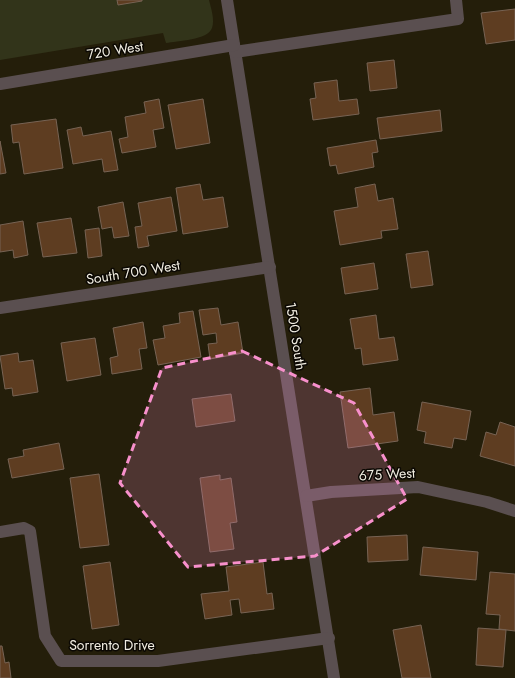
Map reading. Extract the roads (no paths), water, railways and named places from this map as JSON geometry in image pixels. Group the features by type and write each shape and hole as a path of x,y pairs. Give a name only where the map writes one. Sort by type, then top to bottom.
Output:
{"street":[{"name":"1500 South","path":"227,0 329,638 334,678"},
{"name":"720 West","path":"0,84 235,49 458,19 456,0"},
{"name":"South 700 West","path":"0,308 270,267"},
{"name":"675 West","path":"306,496 331,492 418,487 487,502 515,511"},
{"name":"Sorrento Drive","path":"0,532 24,528 30,531 45,636 61,661 158,660 329,638"}]}
